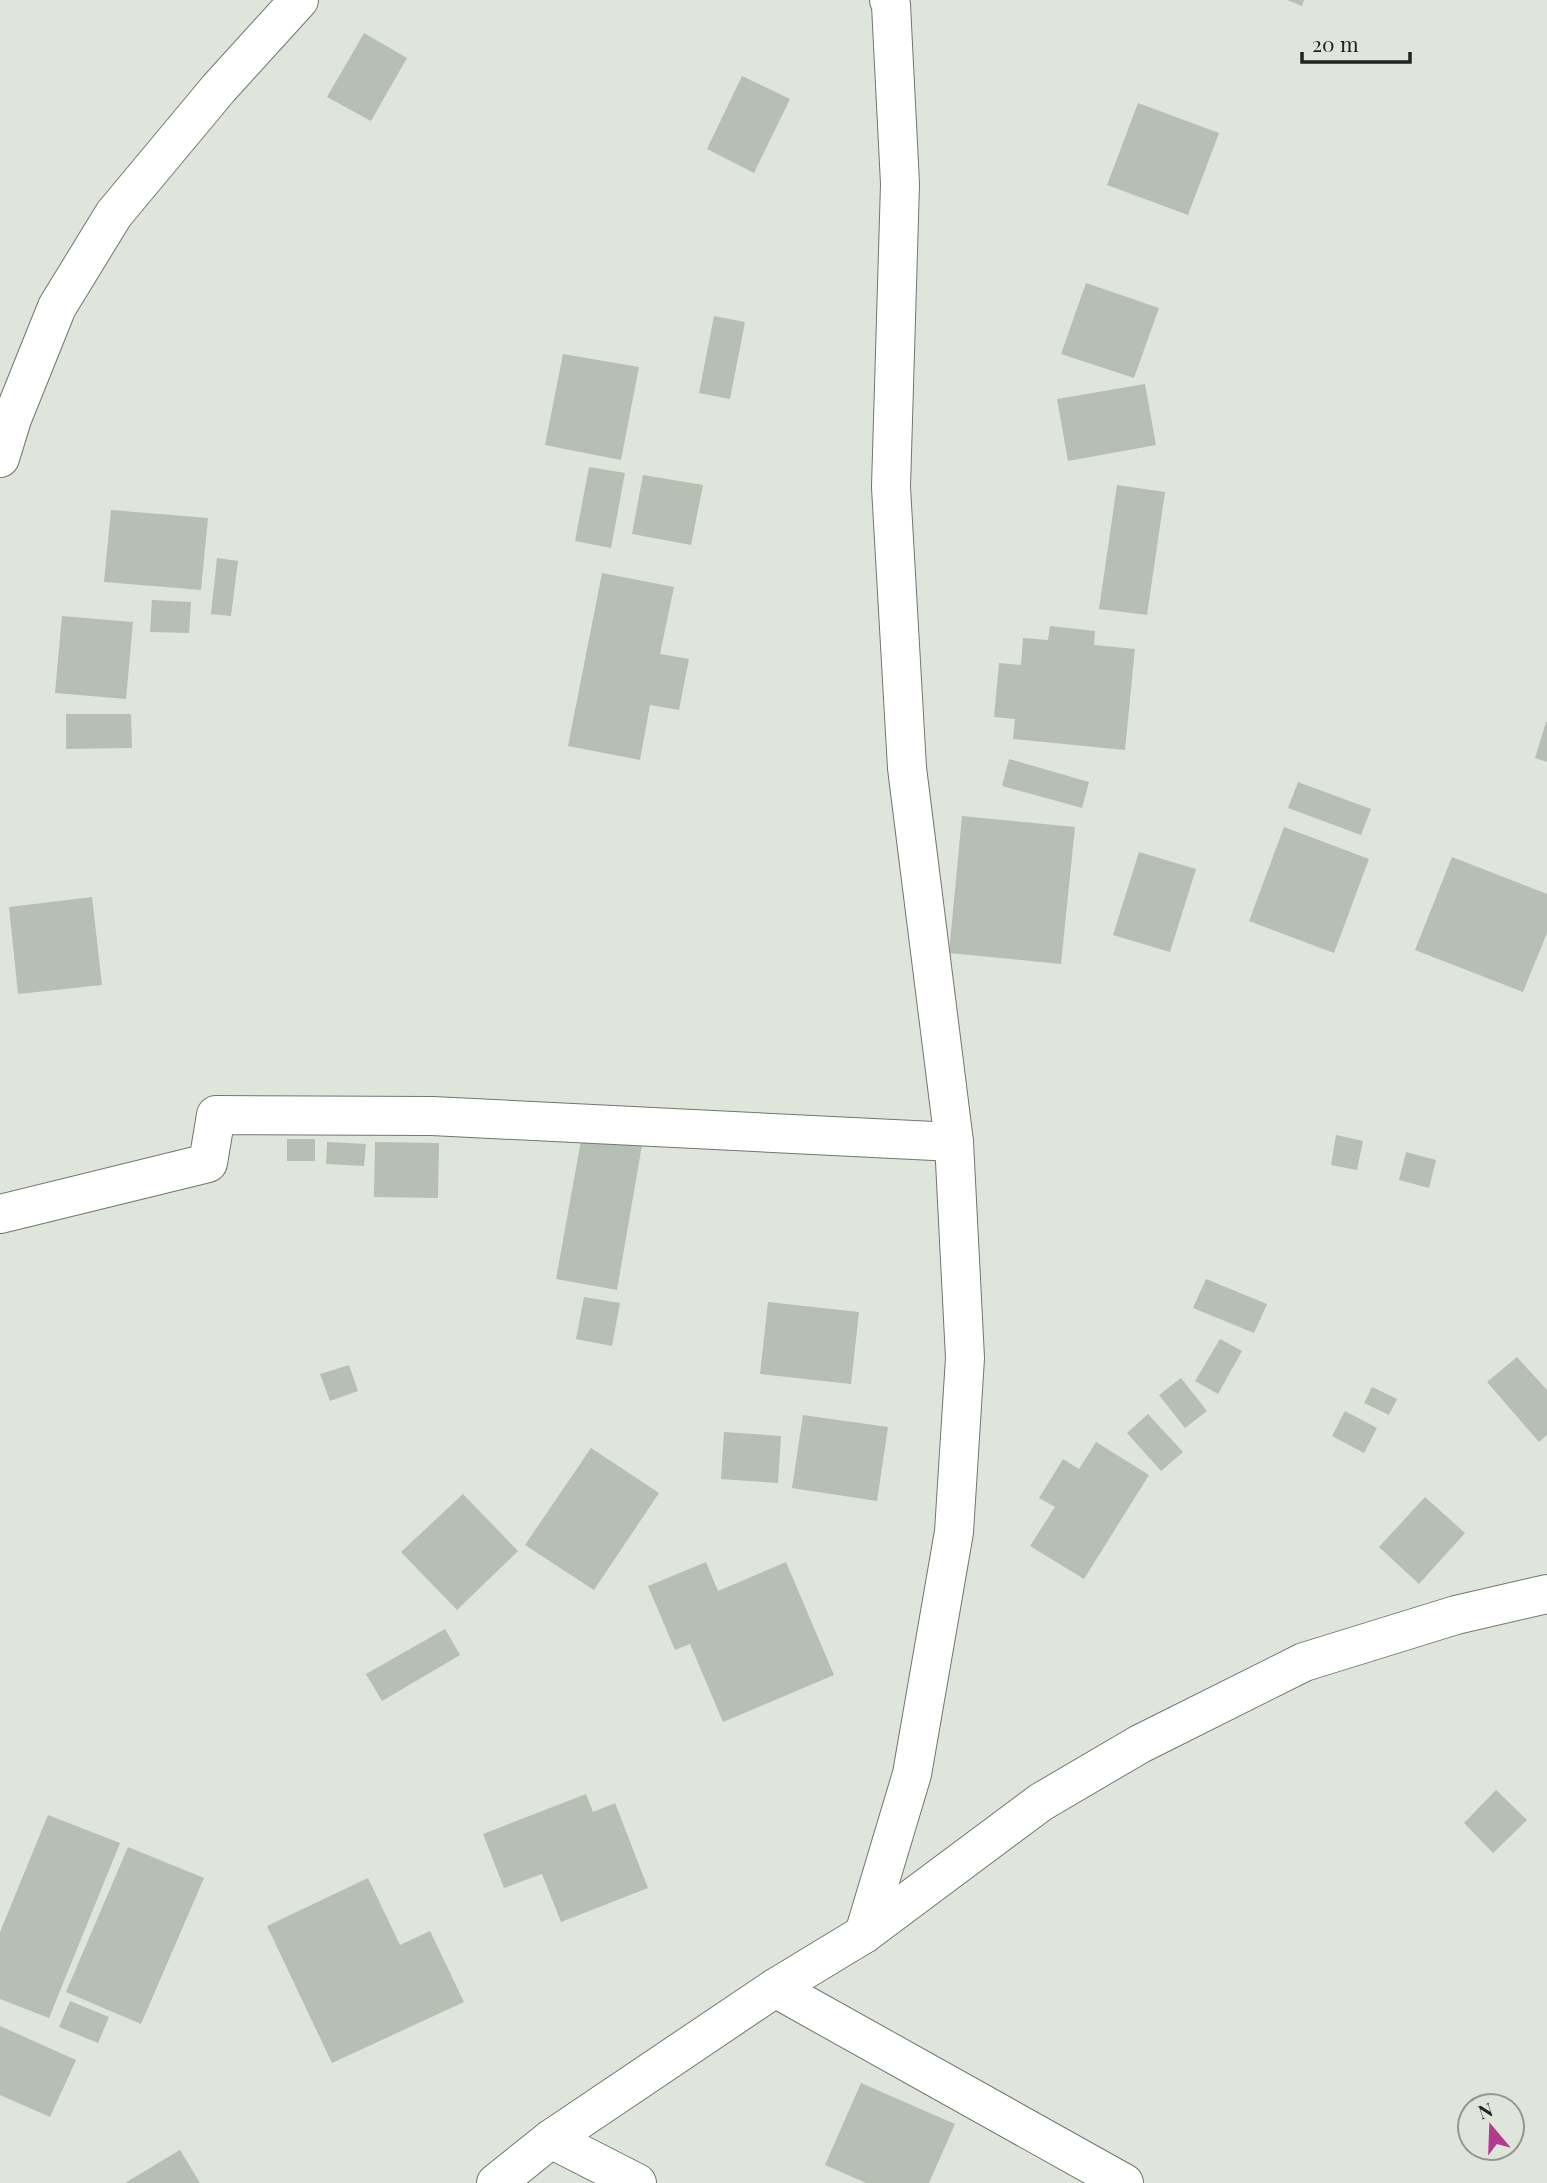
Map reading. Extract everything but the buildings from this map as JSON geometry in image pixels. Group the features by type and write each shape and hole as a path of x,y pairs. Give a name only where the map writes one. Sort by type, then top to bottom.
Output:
{"street":[{"path":"0,458 12,419 57,307 114,214 219,88 299,0"},
{"path":"864,1934 912,1774 954,1532 965,1358 954,1142 907,768 891,487 900,184 889,0"},
{"path":"0,1214 208,1163 216,1115 432,1116 954,1142"},
{"path":"496,2183 551,2139 775,1988 864,1934 1041,1802 1140,1744 1304,1662 1456,1615 1547,1594"},
{"path":"775,1988 1124,2183"},
{"path":"551,2139 638,2183"}]}
